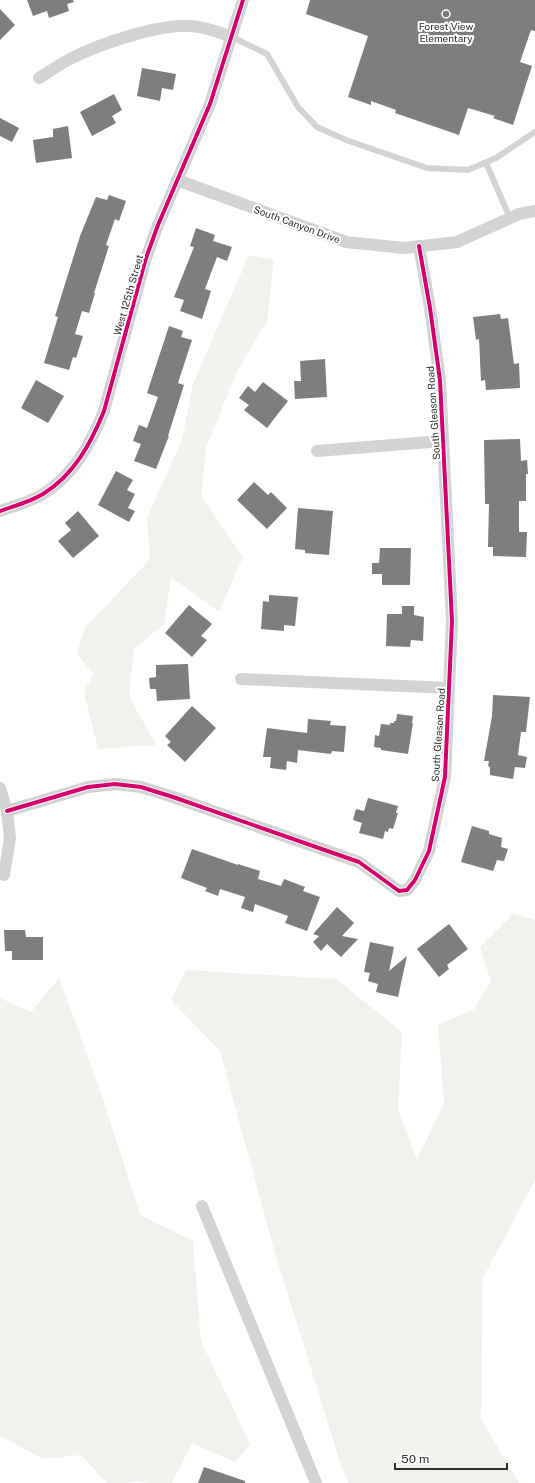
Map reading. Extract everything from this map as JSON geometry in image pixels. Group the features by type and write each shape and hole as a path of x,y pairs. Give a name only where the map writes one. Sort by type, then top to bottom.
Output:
{"street":[{"name":"West 125th Street","path":"0,510 17,506 43,494 63,478 81,456 94,435 104,411 146,258 158,225 210,104 243,0"},
{"path":"39,78 71,59 105,44 142,32 168,27 191,26 232,37"},
{"name":"South Canyon Drive","path":"177,180 346,242 404,248 457,242 519,214 535,210"},
{"name":"South Gleason Road","path":"7,811 88,787 115,784 141,787 359,862 399,891 407,890 415,880 429,851 445,777 452,621 440,380 430,308 419,246"},
{"path":"316,451 443,441"},
{"path":"241,678 449,688"},
{"path":"0,788 7,811 10,838 4,875"},
{"path":"202,1206 316,1483"}],"lane":[{"path":"232,37 267,54 298,107 317,127 346,140 427,168 468,170 496,158 535,132"},
{"path":"486,163 510,218"}],"shaded area":[{"path":"249,255 274,260 267,321 237,371 206,448 201,496 243,557 219,612 171,577 164,625 134,648 129,696 156,745 98,749 84,692 93,674 77,653 85,628 150,559 147,518 182,440 193,384"},
{"path":"513,914 535,920 535,1180 483,1278 481,1419 519,1483 348,1483 341,1465 274,1250 220,1051 171,1000 186,970 336,979 402,1032 398,1110 417,1160 444,1103 438,1025 473,1010 491,982 480,947"},
{"path":"59,978 101,1093 140,1215 193,1241 201,1341 250,1444 235,1462 192,1443 172,1483 146,1483 138,1481 126,1483 107,1483 81,1455 43,1459 3,1437 0,1438 0,998 31,1012"}],"building":[{"path":"27,0 73,0 74,2 67,4 69,11 49,18 47,11 33,16"},
{"name":"Forest View Elementary","path":"310,0 535,0 535,31 531,30 520,62 532,66 513,125 493,118 495,116 468,108 459,135 395,113 396,110 371,101 371,105 348,97 368,36 306,14"},
{"path":"0,9 15,25 0,40"},
{"path":"142,68 176,74 173,90 162,88 160,101 137,96"},
{"path":"114,94 122,110 112,116 116,123 92,136 80,112"},
{"path":"0,118 19,128 12,142 0,136"},
{"path":"68,126 72,158 36,163 33,140 53,137 53,129"},
{"path":"109,195 126,201 119,221 115,219 106,245 109,246 89,313 82,311 75,334 83,336 76,358 73,357 69,370 44,363 58,317 55,316 80,236 96,197 107,200"},
{"path":"196,228 215,235 213,241 232,247 227,261 217,257 205,289 211,291 202,319 180,311 184,300 174,297 194,247 190,246"},
{"path":"500,314 501,319 508,318 514,364 519,363 520,388 486,390 485,380 481,381 479,339 476,340 473,317"},
{"path":"169,326 183,331 181,337 192,340 178,383 184,385 169,436 156,469 134,461 141,444 133,441 139,425 147,428 158,397 147,393"},
{"path":"325,359 327,397 295,399 294,381 301,381 300,361"},
{"path":"36,380 64,396 48,423 21,408"},
{"path":"263,382 288,401 267,428 244,410 249,405 239,398 248,386 255,392"},
{"path":"520,439 521,461 527,460 528,474 526,474 526,501 519,501 519,532 527,532 526,557 493,556 493,547 488,547 489,504 485,504 484,440"},
{"path":"116,471 133,480 127,490 135,494 128,508 135,511 129,522 98,505"},
{"path":"254,482 268,495 271,492 287,508 267,529 237,500"},
{"path":"298,508 333,511 329,555 305,553 305,550 295,549"},
{"path":"78,511 99,536 73,558 58,541 71,530 65,523"},
{"path":"380,548 411,548 410,585 382,585 382,574 372,574 372,563 379,563"},
{"path":"269,595 298,597 295,626 284,625 284,631 261,629 263,601 269,602"},
{"path":"189,605 212,624 201,636 207,640 192,657 165,633"},
{"path":"402,606 414,606 414,615 424,617 423,641 411,640 410,647 386,646 387,614 402,614"},
{"path":"188,664 190,699 157,701 156,689 150,689 149,678 156,677 156,665"},
{"path":"493,695 530,697 526,732 521,732 518,755 527,757 525,768 515,767 513,779 490,775 490,767 488,766 489,761 484,761 492,716"},
{"path":"192,706 216,728 185,762 167,745 171,742 165,736"},
{"path":"397,714 413,716 408,754 381,750 381,748 374,747 375,735 379,736 381,724 390,725 390,723 394,723 394,721 396,721"},
{"path":"308,719 331,721 330,725 346,726 344,752 332,751 331,754 298,750 297,763 287,761 286,770 270,768 271,757 263,757 267,728 307,733"},
{"path":"368,798 398,806 396,813 398,813 393,829 389,828 388,832 385,831 383,839 359,833 362,823 353,820 356,809 364,811"},
{"path":"472,826 489,831 489,834 502,838 501,847 508,849 504,861 497,860 493,871 461,862"},
{"path":"192,849 260,871 258,879 281,886 284,879 305,887 303,891 320,897 307,931 285,923 288,916 255,904 253,912 241,908 245,897 220,889 218,896 205,891 207,888 181,878"},
{"path":"337,907 354,923 342,936 358,939 341,957 327,944 321,951 313,942 319,936 313,934"},
{"path":"449,924 468,949 447,965 449,969 439,977 417,949"},
{"path":"4,930 25,930 26,937 43,937 43,960 12,960 12,951 5,951"},
{"path":"370,942 394,947 389,971 407,956 398,997 376,992 378,984 368,981 370,973 364,972"},
{"path":"204,1467 245,1481 245,1483 198,1483"}],"cycle path":[{"path":"0,511 22,504 43,494 64,478 80,457 93,435 104,411 146,258 158,225 210,104 243,0"},
{"path":"7,811 88,787 115,784 141,787 359,862 399,891 407,890 415,880 429,851 445,777 452,621 440,380 430,308 419,246"}],"place":[{"name":"Forest View Elementary","path":"446,14"}]}
